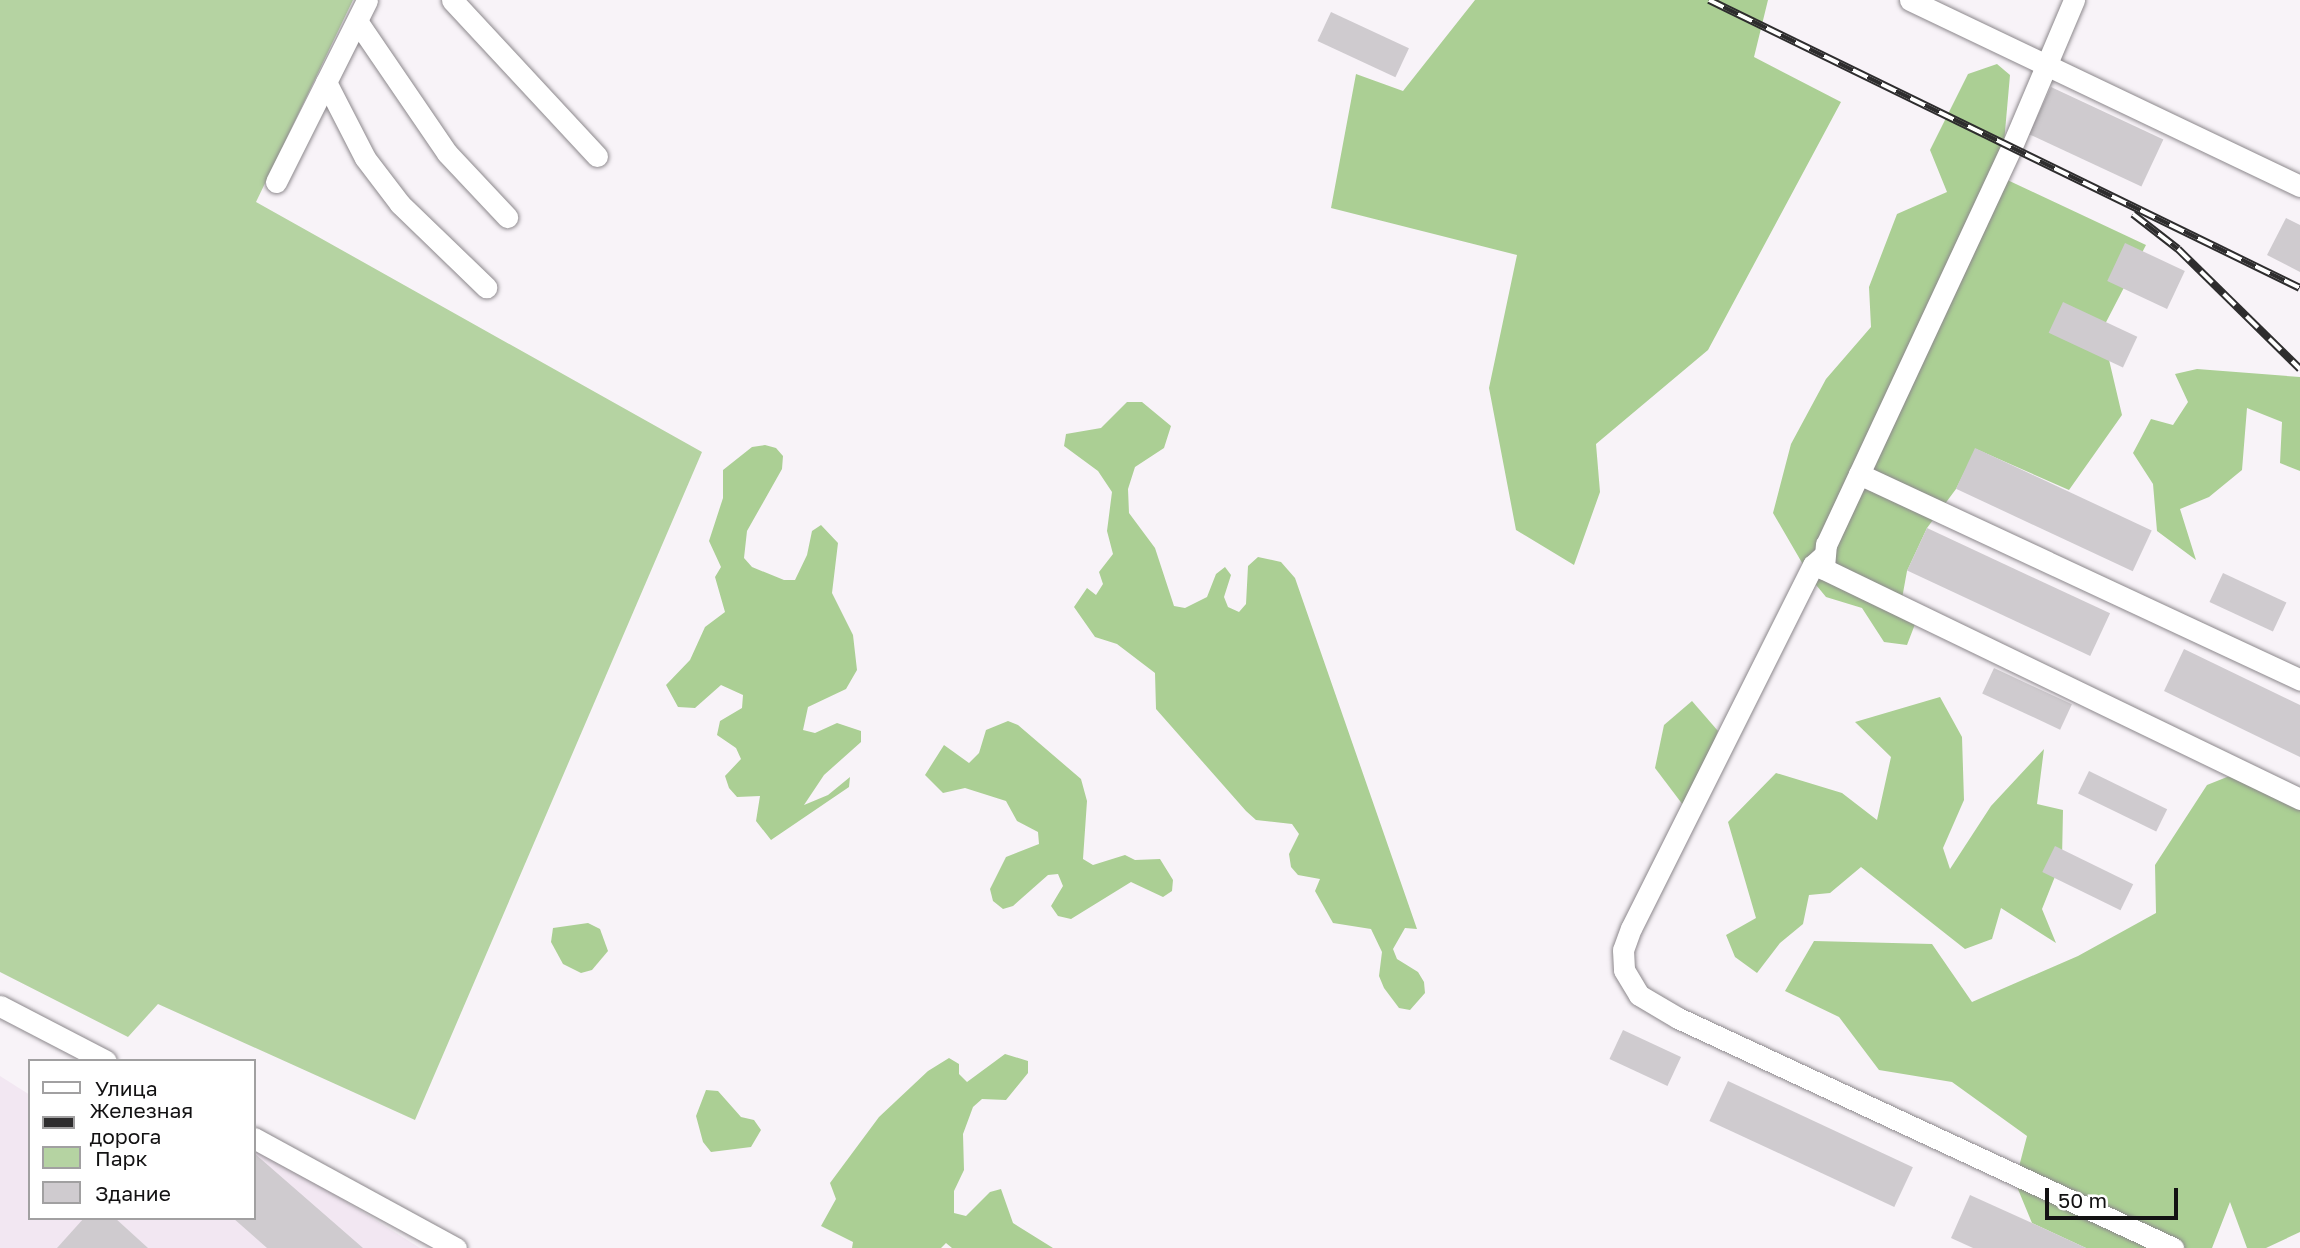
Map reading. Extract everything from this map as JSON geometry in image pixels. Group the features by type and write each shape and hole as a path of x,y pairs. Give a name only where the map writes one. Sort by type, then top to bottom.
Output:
{"street":[{"path":"276,182 326,82 359,24 367,0"},
{"path":"452,0 597,156"},
{"path":"1910,0 2300,186"},
{"path":"2074,0 2048,66 1822,557 1813,565 1631,928 1623,950 1624,970 1639,995 1678,1018 2173,1248"},
{"path":"359,24 447,153 507,217"},
{"path":"326,82 365,158 400,204 486,287"},
{"path":"1859,474 2300,680"},
{"path":"1822,557 1824,569 1845,580 2300,799"},
{"path":"0,1006 102,1059"},
{"path":"256,1139 456,1248"}],"shaded area":[{"path":"0,1076 28,1094 28,1220 256,1220 256,1145 420,1248 0,1248"}],"green space":[{"path":"0,0 353,0 256,202 702,452 415,1120 158,1004 128,1037 0,972"},
{"path":"1475,0 1768,0 1754,57 1841,102 1708,350 1596,444 1600,492 1574,565 1516,530 1489,388 1517,255 1331,208 1356,74 1403,91"},
{"path":"1997,64 2010,75 2001,177 2146,245 2102,330 2122,415 2069,490 1976,449 1956,489 1927,528 1907,571 1901,604 1917,619 1907,645 1884,642 1862,608 1826,597 1812,580 1773,513 1791,444 1826,379 1871,327 1869,287 1897,214 1947,192 1930,150 1968,74"},
{"path":"2197,369 2300,377 2300,471 2280,463 2282,422 2247,408 2242,470 2209,497 2180,509 2196,560 2157,531 2153,484 2133,453 2151,419 2173,425 2188,402 2175,374"},
{"path":"1127,402 1142,402 1171,426 1164,448 1135,467 1128,489 1129,513 1155,548 1174,606 1185,608 1207,597 1216,574 1225,567 1231,575 1224,597 1228,607 1239,612 1246,604 1248,566 1258,557 1281,562 1295,578 1417,929 1405,928 1393,949 1397,959 1418,972 1424,982 1425,993 1410,1010 1399,1008 1384,988 1379,976 1382,952 1371,929 1333,923 1315,891 1320,879 1298,875 1291,867 1289,854 1299,834 1292,824 1256,820 1246,811 1156,709 1155,673 1117,644 1095,637 1074,607 1087,588 1096,595 1103,584 1099,572 1113,554 1107,531 1112,492 1098,471 1064,446 1066,434 1101,428"},
{"path":"765,445 776,448 783,456 782,469 747,531 744,558 752,567 784,580 795,580 807,555 812,531 821,525 838,543 832,593 853,635 857,670 846,689 808,707 803,730 815,733 837,723 861,731 861,742 824,775 804,805 828,795 850,777 849,787 771,840 756,821 760,796 737,797 729,788 725,776 741,759 736,748 717,735 720,721 742,708 743,695 721,685 695,708 678,707 666,685 690,660 705,627 725,612 715,577 721,567 709,541 723,498 723,470 752,447"},
{"path":"1940,697 1962,737 1964,800 1943,848 1950,869 1991,806 2044,749 2037,804 2063,810 2062,859 2042,909 2056,943 2001,908 1992,939 1965,949 1861,867 1830,893 1809,895 1803,924 1780,943 1757,973 1735,957 1726,935 1756,918 1728,822 1776,773 1842,793 1877,820 1891,757 1855,722"},
{"path":"1692,701 1718,731 1703,770 1683,805 1655,768 1664,725"},
{"path":"1008,721 1018,725 1081,779 1087,801 1083,859 1093,865 1125,855 1135,860 1160,859 1173,880 1172,891 1163,897 1131,882 1071,919 1058,916 1051,906 1063,886 1058,874 1048,875 1013,906 1003,909 993,901 990,889 1006,857 1039,844 1038,832 1017,821 1006,801 965,788 943,793 925,775 944,745 969,763 979,753 986,730"},
{"path":"2247,769 2300,797 2300,1232 2266,1248 2247,1248 2230,1202 2212,1248 2086,1248 2032,1223 2015,1182 2027,1136 1952,1082 1879,1070 1839,1017 1785,991 1814,941 1932,944 1972,1002 2078,956 2156,913 2155,865 2207,785"},
{"path":"588,923 600,929 608,951 592,970 581,973 563,964 551,942 553,928"},
{"path":"1005,1054 1028,1061 1028,1073 1006,1100 982,1099 973,1107 963,1134 964,1170 954,1191 954,1213 966,1216 990,1192 1001,1189 1013,1223 1053,1248 952,1248 946,1243 941,1248 852,1248 853,1242 821,1226 836,1199 830,1183 879,1117 928,1071 949,1058 959,1064 959,1074 967,1082"},
{"path":"706,1090 718,1091 741,1117 754,1120 761,1130 751,1147 711,1152 703,1142 696,1116"}],"building":[{"path":"1331,12 1409,48 1395,77 1317,41"},
{"path":"2051,87 2163,139 2141,187 2029,134"},
{"path":"2286,218 2300,225 2300,272 2267,255"},
{"path":"2125,243 2185,271 2167,309 2107,281"},
{"path":"2063,302 2137,337 2123,367 2049,333"},
{"path":"1975,448 2152,530 2133,571 1956,489"},
{"path":"1927,528 2110,613 2090,656 1907,571"},
{"path":"2223,573 2286,603 2273,632 2209,602"},
{"path":"2184,649 2300,705 2300,757 2164,691"},
{"path":"1994,668 2072,704 2060,730 1982,693"},
{"path":"2089,771 2167,809 2156,832 2078,793"},
{"path":"2055,846 2133,884 2120,910 2042,872"},
{"path":"1623,1030 1681,1057 1667,1086 1609,1059"},
{"path":"1728,1081 1913,1167 1894,1207 1709,1121"},
{"path":"256,1155 363,1248 267,1248 235,1220 256,1220"},
{"path":"1970,1195 2086,1248 1973,1248 1951,1238"},
{"path":"82,1220 117,1220 148,1248 57,1248"}],"railway":[{"path":"1709,0 2300,288"},
{"path":"2133,214 2178,249 2300,369"}]}
